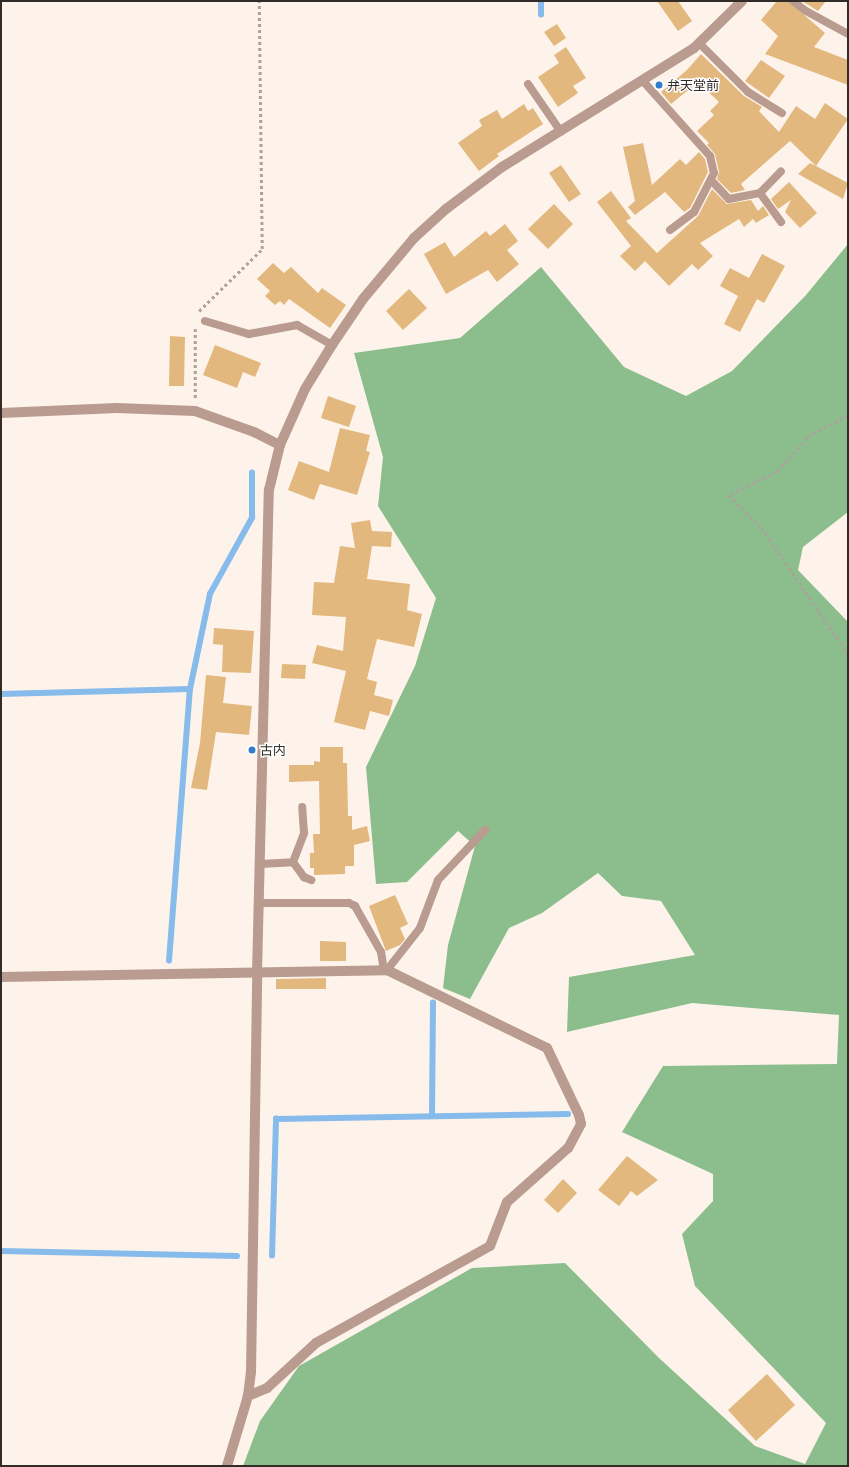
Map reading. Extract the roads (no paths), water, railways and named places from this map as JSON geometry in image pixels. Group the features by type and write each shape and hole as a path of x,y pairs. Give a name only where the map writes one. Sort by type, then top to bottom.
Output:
{"street":[{"path":"227,1466 248,1396 251,1372 258,903 269,490 280,445 305,389 332,345 363,299 414,238 446,209 502,167 643,81 699,43 742,1"},
{"path":"1,413 117,408 194,411 254,432 280,445"},
{"path":"1,977 386,970 547,1048 579,1116 580,1124 568,1148 507,1202 490,1246 316,1343 267,1388 248,1396"}],"lane":[{"path":"793,1 806,11 848,34"},
{"path":"699,43 748,92 782,113"},
{"path":"643,81 710,156 714,173 694,212 670,230"},
{"path":"528,84 561,132"},
{"path":"711,180 729,199 760,193 780,171"},
{"path":"760,193 781,222"},
{"path":"205,321 236,332 249,334 297,325 332,345"},
{"path":"293,862 304,833 302,807"},
{"path":"386,970 420,928 438,880 485,830"},
{"path":"260,864 293,862"},
{"path":"293,862 304,877 312,880"},
{"path":"258,903 349,903 355,906 381,952 386,970"}],"waterway":[{"path":"541,1 541,15"},
{"path":"169,961 190,689 210,594 252,518 252,473"},
{"path":"1,694 190,689"},
{"path":"432,1116 433,1003"},
{"path":"272,1256 276,1119 568,1114"},
{"path":"1,1251 237,1256"}],"place":[{"name":"弁天堂前","path":"659,85"},
{"name":"古内","path":"252,750"}]}
